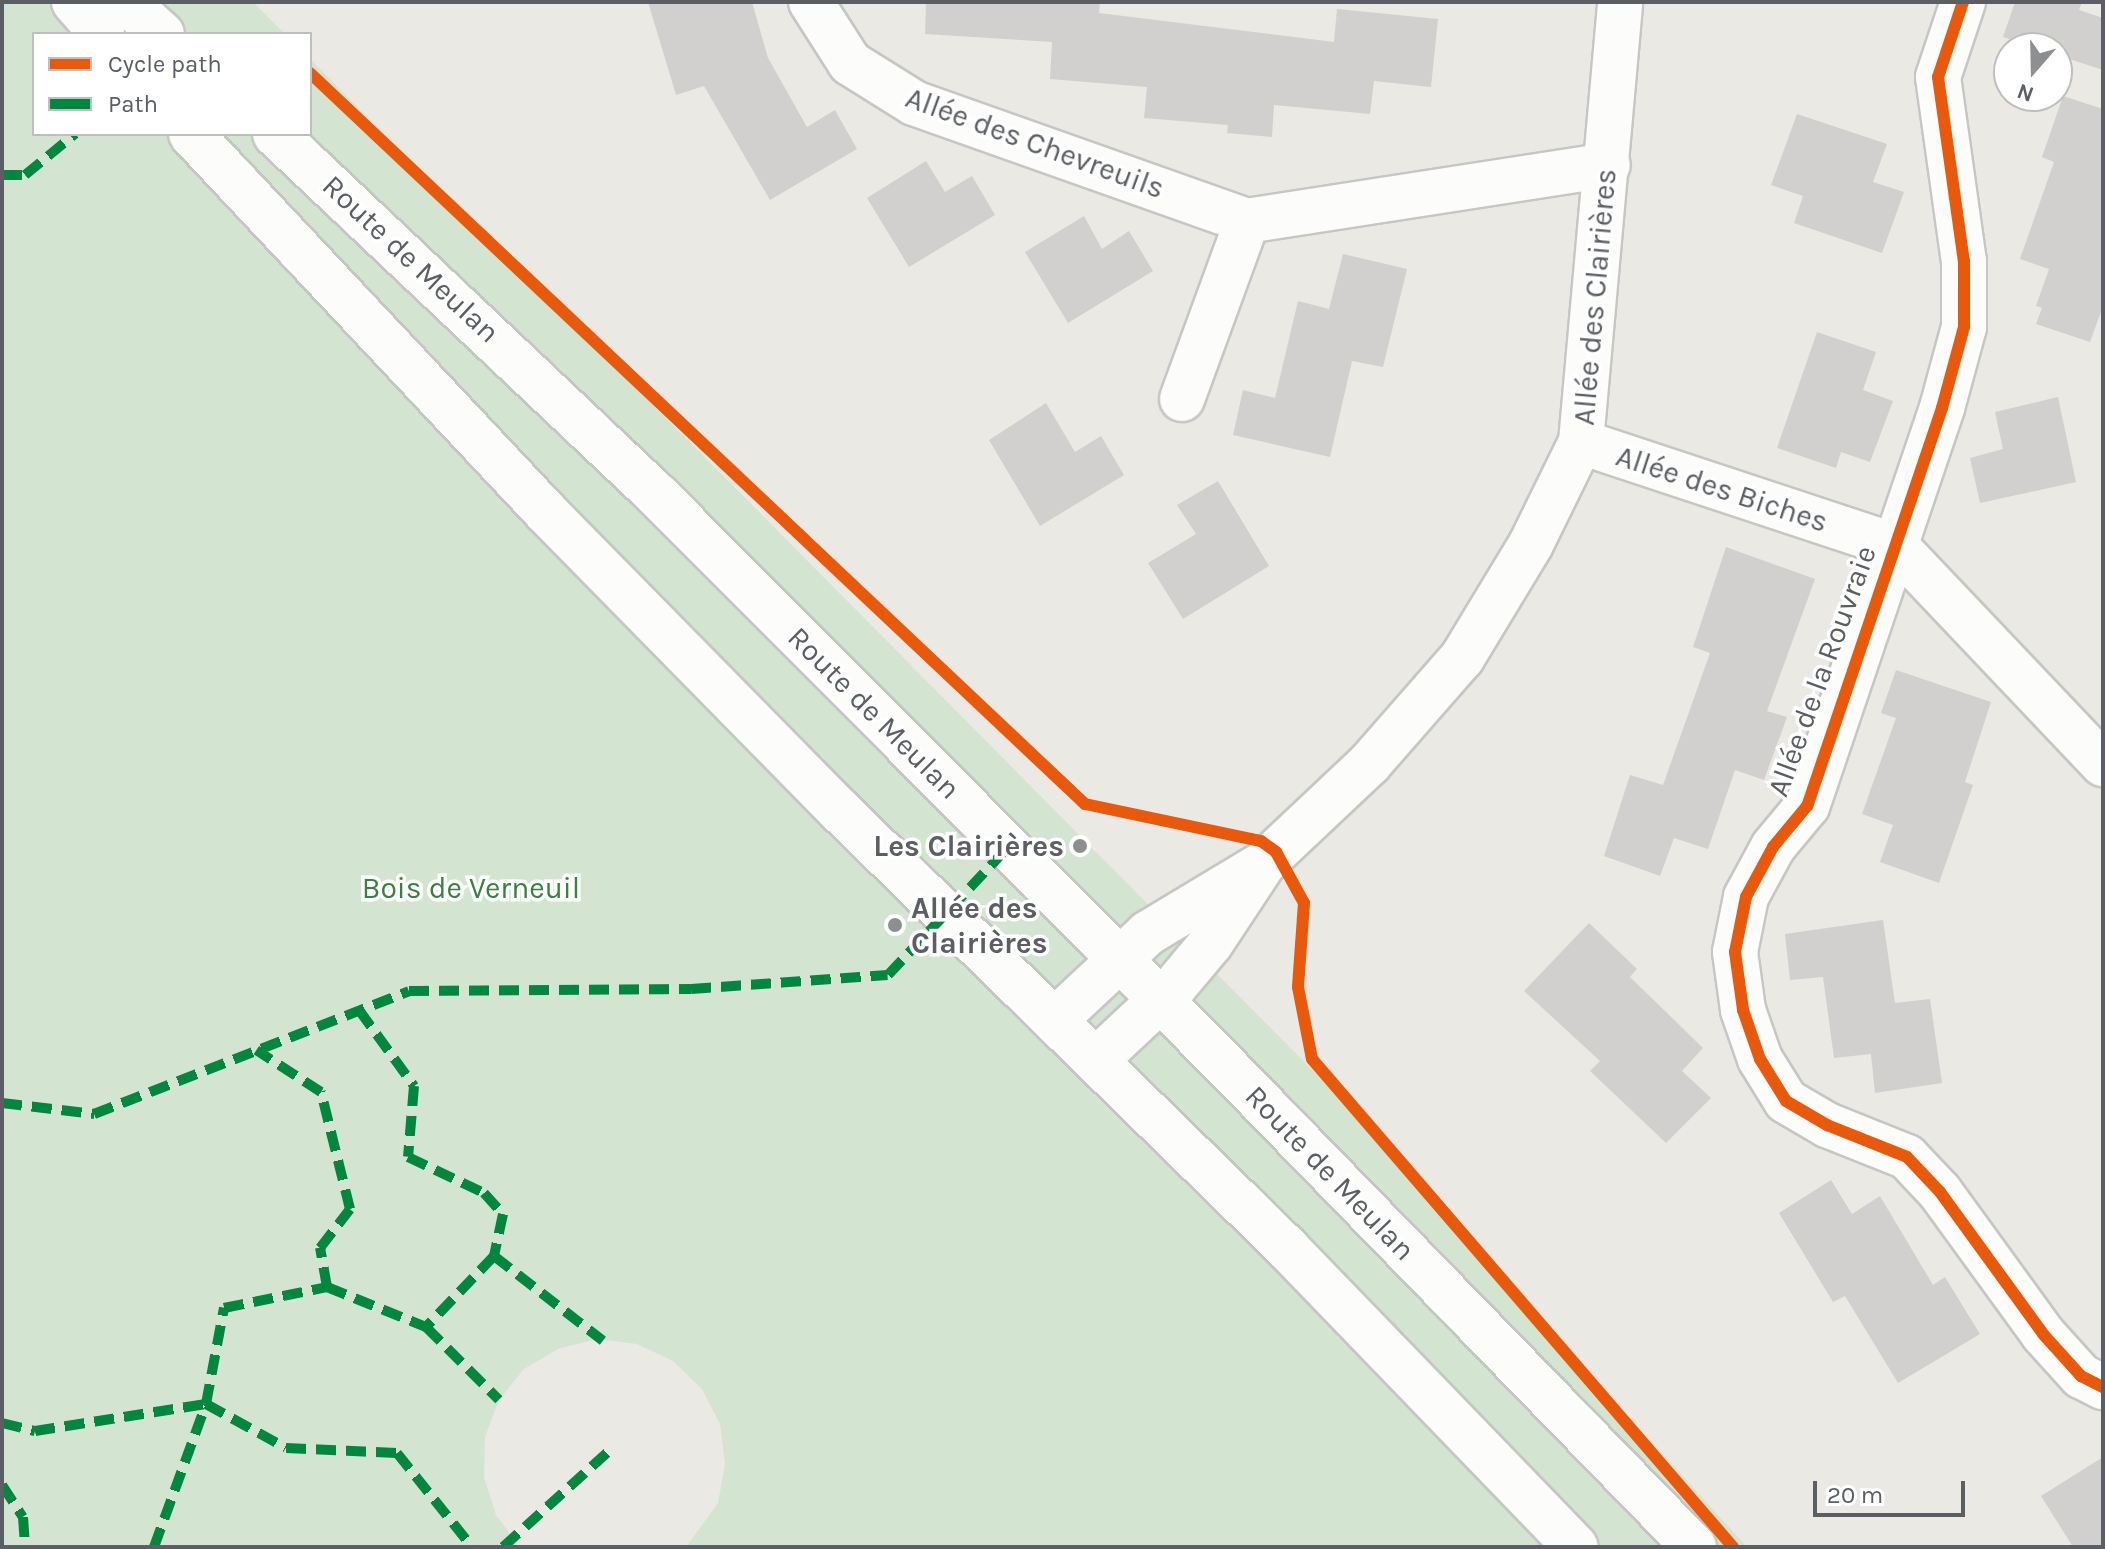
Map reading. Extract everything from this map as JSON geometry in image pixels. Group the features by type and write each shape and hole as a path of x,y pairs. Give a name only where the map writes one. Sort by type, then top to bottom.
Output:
{"street":[{"path":"74,2 100,32"},
{"path":"126,2 160,32"},
{"name":"Allée des Chevreuils","path":"811,2 850,63 914,103 1247,221 1608,165"},
{"name":"Allée des Clairières","path":"1055,1020 1148,933 1263,864 1370,763 1462,658 1531,544 1581,442 1608,165 1620,2"},
{"name":"Allée de la Rouvraie","path":"1963,2 1938,77 1964,261 1964,327 1896,546 1807,806 1773,847 1746,897 1735,952 1743,1010 1760,1059 1786,1101 1827,1125 1907,1157 1940,1192 2043,1334 2081,1376 2103,1387"},
{"path":"193,136 545,511 1288,1249 1576,1547"},
{"name":"Route de Meulan","path":"277,136 646,485 1119,959 1694,1547"},
{"path":"1182,399 1247,221"},
{"name":"Allée des Biches","path":"1581,442 1896,546 2103,764"},
{"name":"Allée des Clairières","path":"1096,1060 1160,1001 1211,943 1263,864"}],"green space":[{"name":"Bois de Verneuil","path":"2,2 253,2 283,32 32,32 32,136 312,136 312,61 1341,1099 1747,1547 686,1547 718,1503 725,1464 720,1424 702,1389 673,1361 637,1344 597,1339 558,1349 524,1369 499,1400 485,1437 484,1477 496,1515 520,1547 2,1547"}],"building":[{"path":"648,2 752,2 768,58 807,127 835,110 857,149 770,200 704,86 676,95"},
{"path":"926,2 1100,2 1099,13 1334,42 1337,9 1438,19 1431,87 1374,81 1370,114 1274,105 1272,137 1227,133 1228,125 1144,118 1147,87 1050,79 1052,42 925,34"},
{"path":"2015,2 2082,2 2079,10 2103,18 2103,70 2073,60 2073,32 2005,32"},
{"path":"2073,99 2103,109 2103,306 2090,342 2036,324 2042,308 2036,306 2049,269 2020,259 2054,162 2042,157 2057,112 2073,112"},
{"path":"1797,114 1887,144 1873,182 1904,192 1882,253 1794,223 1803,196 1771,185"},
{"path":"926,161 945,192 972,176 995,215 909,267 867,198"},
{"path":"1084,216 1102,249 1129,231 1153,271 1068,323 1025,252"},
{"path":"1343,254 1407,269 1383,367 1352,361 1330,457 1233,435 1243,390 1275,398 1298,301 1329,309"},
{"path":"1817,332 1876,352 1863,390 1893,401 1870,462 1841,452 1836,468 1777,448"},
{"path":"2058,397 2076,482 1980,503 1970,458 2003,449 1995,412"},
{"path":"1046,403 1075,452 1101,436 1124,475 1040,526 989,440"},
{"path":"1218,481 1269,566 1183,619 1148,563 1196,534 1177,505"},
{"path":"1726,547 1815,579 1767,711 1787,717 1764,780 1735,770 1708,849 1674,838 1660,876 1604,856 1630,775 1663,785 1710,653 1693,647"},
{"path":"1896,670 1991,702 1965,782 1973,785 1939,883 1880,862 1893,825 1862,814 1896,718 1881,713"},
{"path":"1883,920 1895,1003 1930,999 1942,1083 1875,1093 1871,1054 1834,1058 1823,977 1790,980 1785,934"},
{"path":"1589,923 1637,969 1630,977 1703,1048 1682,1071 1711,1098 1666,1143 1590,1071 1600,1061 1524,991"},
{"path":"1831,1180 1852,1214 1880,1196 1933,1285 1945,1277 1980,1334 1898,1383 1845,1296 1833,1302 1779,1213"},
{"path":"2103,1457 2103,1547 2073,1547 2041,1496"}],"marked path":[{"path":"2,175 25,175 73,136"},
{"path":"2,1103 94,1114 409,991 691,989 888,975 1008,847"},
{"path":"359,1010 414,1086 408,1157 484,1193 503,1214 494,1256 426,1327 499,1400"},
{"path":"154,1547 206,1404 224,1308 327,1287 320,1248 350,1209 321,1092 256,1050"},
{"path":"494,1256 603,1341"},
{"path":"327,1287 426,1327"},
{"path":"2,1423 35,1431 206,1404 286,1448 397,1453 472,1547"},
{"path":"503,1547 611,1449"},
{"path":"2,1485 23,1517 25,1547"}],"cycle path":[{"path":"1963,2 1938,77 1964,261 1964,327 1942,408 1807,806 1773,847 1746,897 1735,952 1743,1010 1760,1059 1786,1101 1827,1125 1907,1157 1940,1192 2043,1334 2081,1376 2103,1387"},
{"path":"312,75 1085,804 1261,841 1276,852 1304,903 1298,987 1312,1059 1733,1547"}],"place":[{"name":"Les Clairières","path":"1080,846"},
{"name":"Allée des Clairières","path":"895,925"}]}
